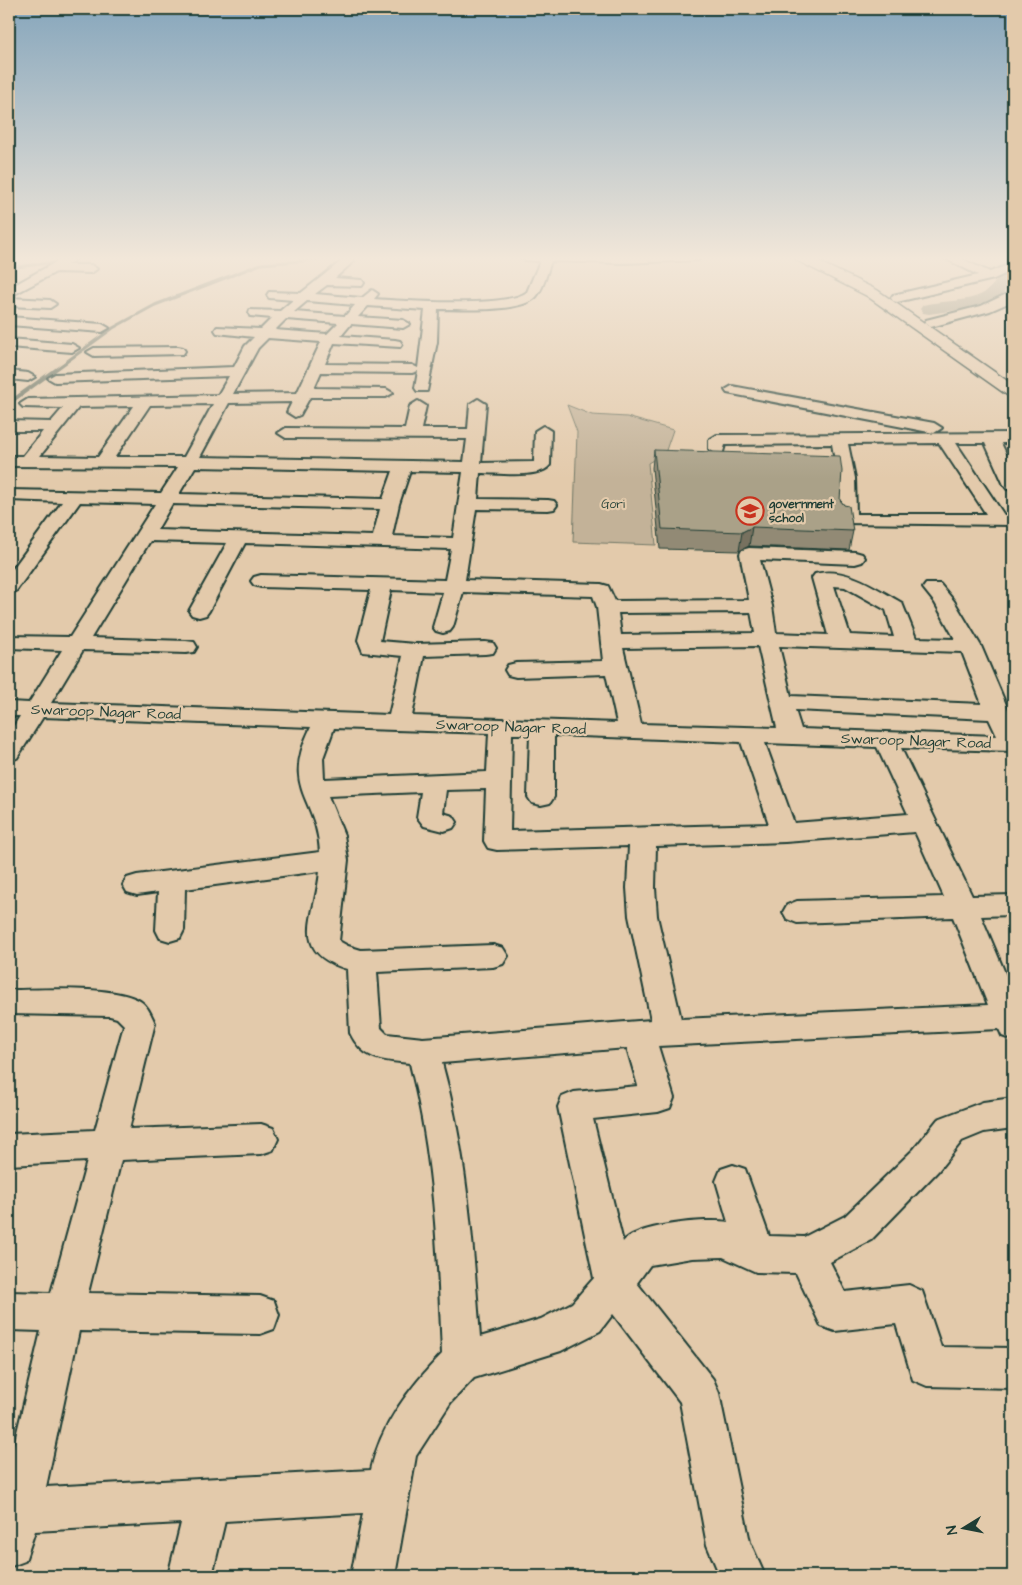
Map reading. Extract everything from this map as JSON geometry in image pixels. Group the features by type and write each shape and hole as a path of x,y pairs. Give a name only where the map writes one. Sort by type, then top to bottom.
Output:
{"highway":[{"path":"926,331 1013,392"},
{"path":"947,331 1013,378"}],"street":[{"path":"232,331 395,344"},
{"path":"9,753 189,463 252,346 267,331"},
{"path":"273,462 302,394 329,340 338,331"},
{"path":"422,388 431,331"},
{"path":"9,343 72,348"},
{"path":"94,352 179,348 170,374"},
{"path":"315,368 412,369"},
{"path":"55,378 238,371"},
{"path":"9,375 28,377"},
{"path":"732,390 987,439"},
{"path":"353,420 361,393"},
{"path":"28,404 302,394 386,393"},
{"path":"103,462 146,400"},
{"path":"28,461 75,402"},
{"path":"443,627 454,587 468,504 478,404"},
{"path":"412,434 418,406"},
{"path":"286,432 353,420 412,434 475,434"},
{"path":"9,426 55,427"},
{"path":"9,461 273,462 538,468 542,465 542,431"},
{"path":"722,454 842,452 1013,438"},
{"path":"842,452 848,489 847,519 1006,520 994,477 987,439"},
{"path":"948,443 994,477"},
{"path":"825,466 842,452"},
{"path":"381,543 390,504 403,466"},
{"path":"9,495 76,495 390,504"},
{"path":"9,587 76,495"},
{"path":"468,504 548,506"},
{"path":"146,535 460,544"},
{"path":"199,611 239,537"},
{"path":"791,736 767,639 762,606 750,554 855,558"},
{"path":"841,642 822,578 850,582 895,607 906,644"},
{"path":"261,581 601,590 607,607 615,667 631,731"},
{"path":"382,584 369,640 371,647 415,650 485,648"},
{"path":"933,588 944,601 970,646 997,712 1013,744"},
{"path":"607,607 762,606"},
{"path":"611,642 767,639 970,646"},
{"path":"9,642 186,647"},
{"path":"399,723 415,650"},
{"path":"516,670 615,667"},
{"path":"782,703 997,712"},
{"name":"Swaroop Nagar Road","path":"9,709 1013,744"},
{"path":"326,720 312,751 310,770 313,788 327,819 335,860 323,939 325,946 330,951 361,962 494,956"},
{"path":"502,726 498,780 497,841 785,833 924,822"},
{"path":"541,797 542,728"},
{"path":"750,735 785,833"},
{"path":"361,962 366,1033 379,1046 423,1051 654,1033 1012,1020 963,907 886,740"},
{"path":"313,788 498,780"},
{"path":"434,783 430,817 444,822"},
{"path":"642,837 641,888 658,1098 574,1107 614,1284 699,1393 729,1545 743,1576"},
{"path":"137,885 335,860"},
{"path":"170,930 172,881"},
{"path":"797,912 1013,905"},
{"path":"9,1002 110,1004 126,1007 134,1012 140,1023 64,1313 13,1522 208,1500 389,1490"},
{"path":"423,1051 439,1117 449,1183 454,1227 462,1362"},
{"path":"373,1576 396,1449 437,1388 462,1362 555,1333 586,1317 640,1249 692,1240 726,1239 756,1254 807,1255 858,1228 926,1160 950,1130 982,1116 1013,1113"},
{"path":"9,1149 108,1147 261,1139"},
{"path":"733,1181 756,1254"},
{"path":"807,1255 835,1312 909,1304 928,1366 1013,1368"},
{"path":"9,1311 260,1315"},
{"path":"190,1576 208,1500"}],"green space":[{"name":"Gori","path":"567,405 592,415 627,417 673,430 665,453 648,463 656,545 573,542 577,432"}],"building":[{"name":"government school","path":"654,450 840,456 842,471 840,500 844,505 849,506 853,531 752,527 742,532 662,529"}],"waterway":[{"path":"51,373 109,331"},
{"path":"9,403 52,372"}],"place":[{"name":"government school","path":"750,511"}]}
